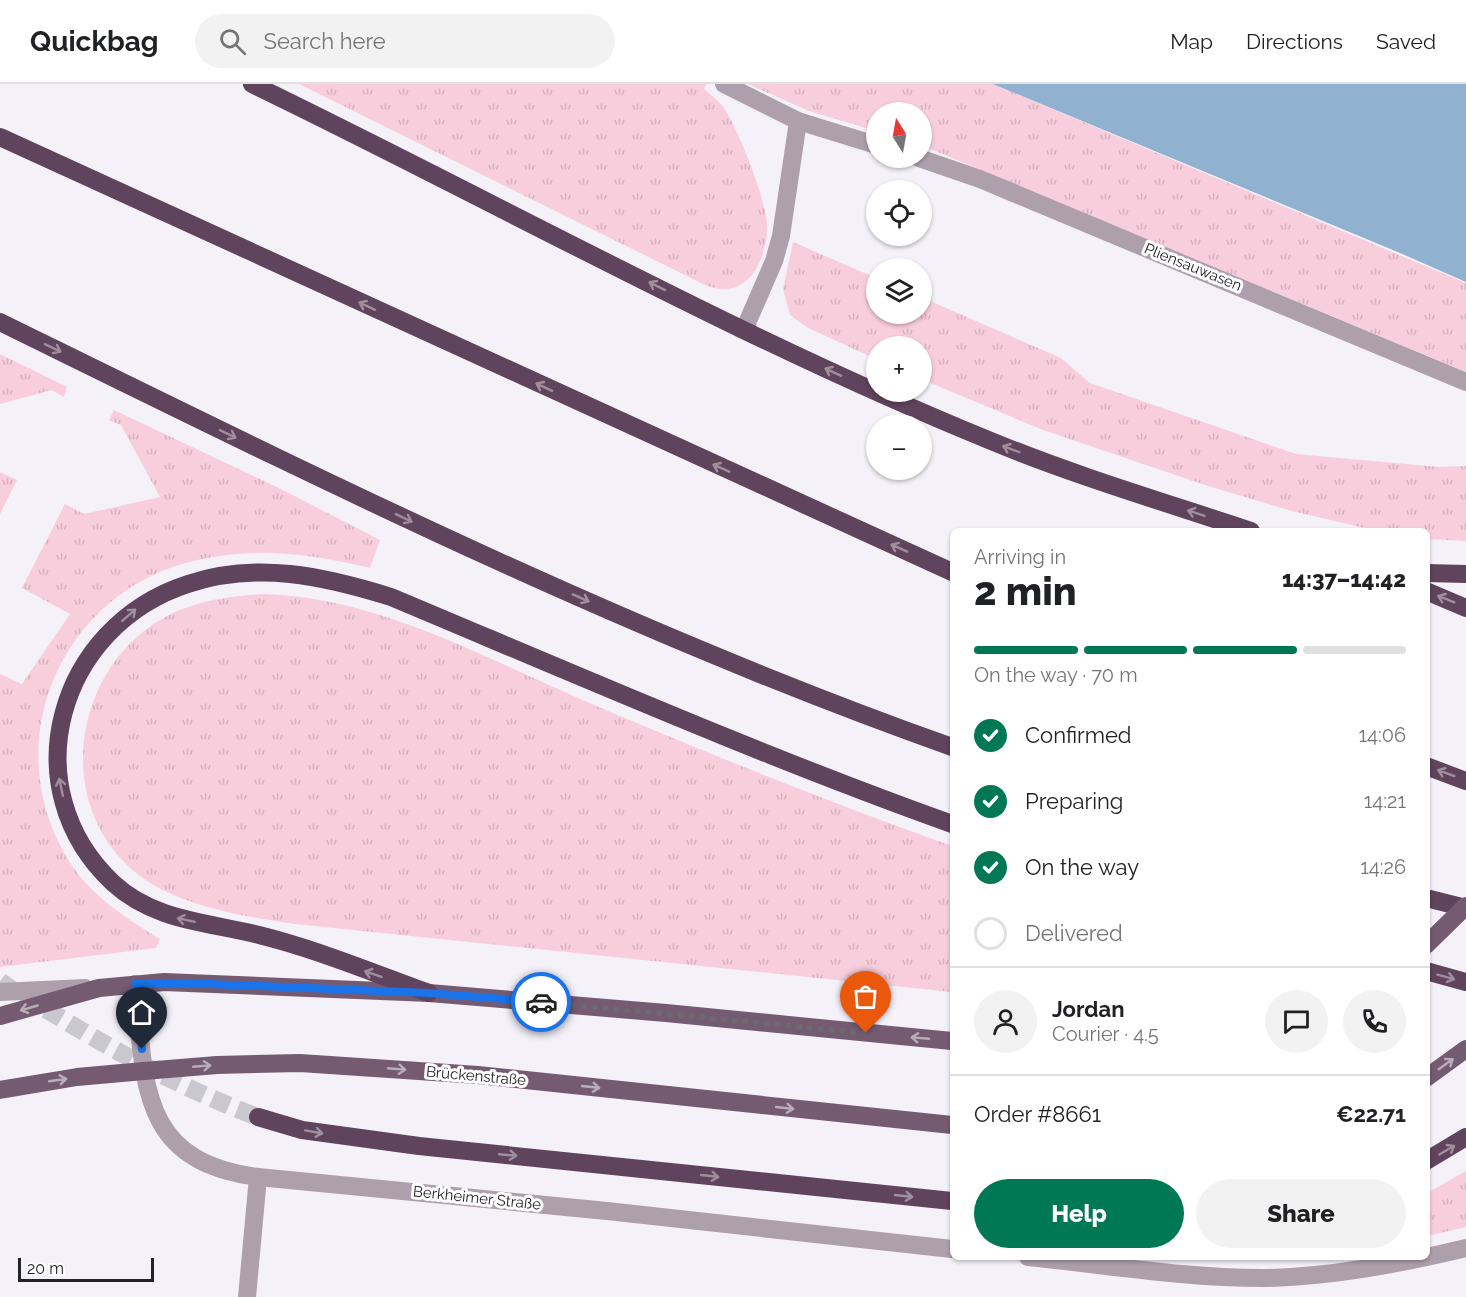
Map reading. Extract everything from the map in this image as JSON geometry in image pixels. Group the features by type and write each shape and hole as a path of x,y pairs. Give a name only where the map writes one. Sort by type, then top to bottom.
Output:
{"highway":[{"path":"252,84 744,330 990,441 1069,471 1242,528"},
{"path":"0,137 950,571"},
{"path":"0,322 464,546 664,635 815,697 950,746"},
{"path":"429,993 260,935 179,919 153,910 114,884 98,866 72,827 65,804 59,778 59,732 71,686 83,663 99,644 138,608 188,584 252,572 315,576 348,584 391,597 698,728 950,824"},
{"path":"1430,573 1466,574"},
{"path":"1430,593 1466,608"},
{"path":"1430,768 1466,781"},
{"path":"1430,899 1466,907"},
{"path":"1430,972 1466,982"},
{"path":"258,1117 302,1130 419,1146 950,1201"},
{"path":"1430,1159 1466,1137"}],"main road":[{"path":"1430,941 1466,907"},
{"path":"0,1016 99,988 135,984 185,983 429,993 666,1012 950,1041"},
{"path":"1430,1075 1466,1049"},
{"name":"Brückenstraße","path":"0,1090 76,1077 217,1065 300,1063 381,1067 950,1125"}],"street":[{"path":"724,84 798,121 866,142"},
{"path":"744,330 779,244 798,121"},
{"name":"Pliensauwasen","path":"932,163 981,179 1466,382"},
{"name":"Berkheimer Straße","path":"135,984 144,1071 151,1105 169,1134 183,1150 199,1162 217,1170 258,1177 619,1212 950,1249"},
{"path":"0,992 99,988"},
{"path":"247,1297 258,1177"},
{"path":"1430,1255 1466,1248"},
{"path":"1057,1260 1211,1276 1264,1278 1360,1270 1408,1260"}],"green space":[{"path":"299,84 707,84 704,89 721,104 735,127 762,199 767,225 763,254 752,275 737,286 722,289 705,285"},
{"path":"748,84 993,84 1466,283 1466,372 932,150 932,102 866,102 866,128 809,111"},
{"path":"793,242 866,274 866,324 932,324 932,302 1061,358 1090,383 1296,454 1439,467 1466,466 1466,541 1430,539 1430,528 1364,528 1292,511 1208,486 1043,430 932,384 932,336 866,336 866,354 808,328 790,315 783,289"},
{"path":"0,354 67,387 64,397 52,390 0,404"},
{"path":"114,410 281,489 380,540 370,568 299,555 230,554 182,564 139,583 102,609 73,643 53,682 41,724 39,768 47,813 66,856 75,869 95,893 107,903 160,939 156,948 0,967 0,674 22,684 70,614 22,588 65,504 84,514 160,497 121,425 109,420"},
{"path":"0,472 17,480 0,514"},
{"path":"265,594 308,598 393,619 434,634 594,705 727,760 950,845 950,992 295,924 229,912 183,899 162,890 126,864 104,836 90,805 84,772 84,739 92,706 106,675 126,648 152,625 192,606 235,596"},
{"path":"1466,1171 1466,1227 1430,1235 1430,1191"}],"water":[{"path":"993,84 1466,84 1466,282 1400,253"}],"tunnel":[{"path":"0,981 132,1059 206,1096 258,1117"}],"way so far":[{"path":"541,1002 666,1012 866,1033"}],"route":[{"path":"142,1049 135,984 164,982 429,993 541,1002"}]}
